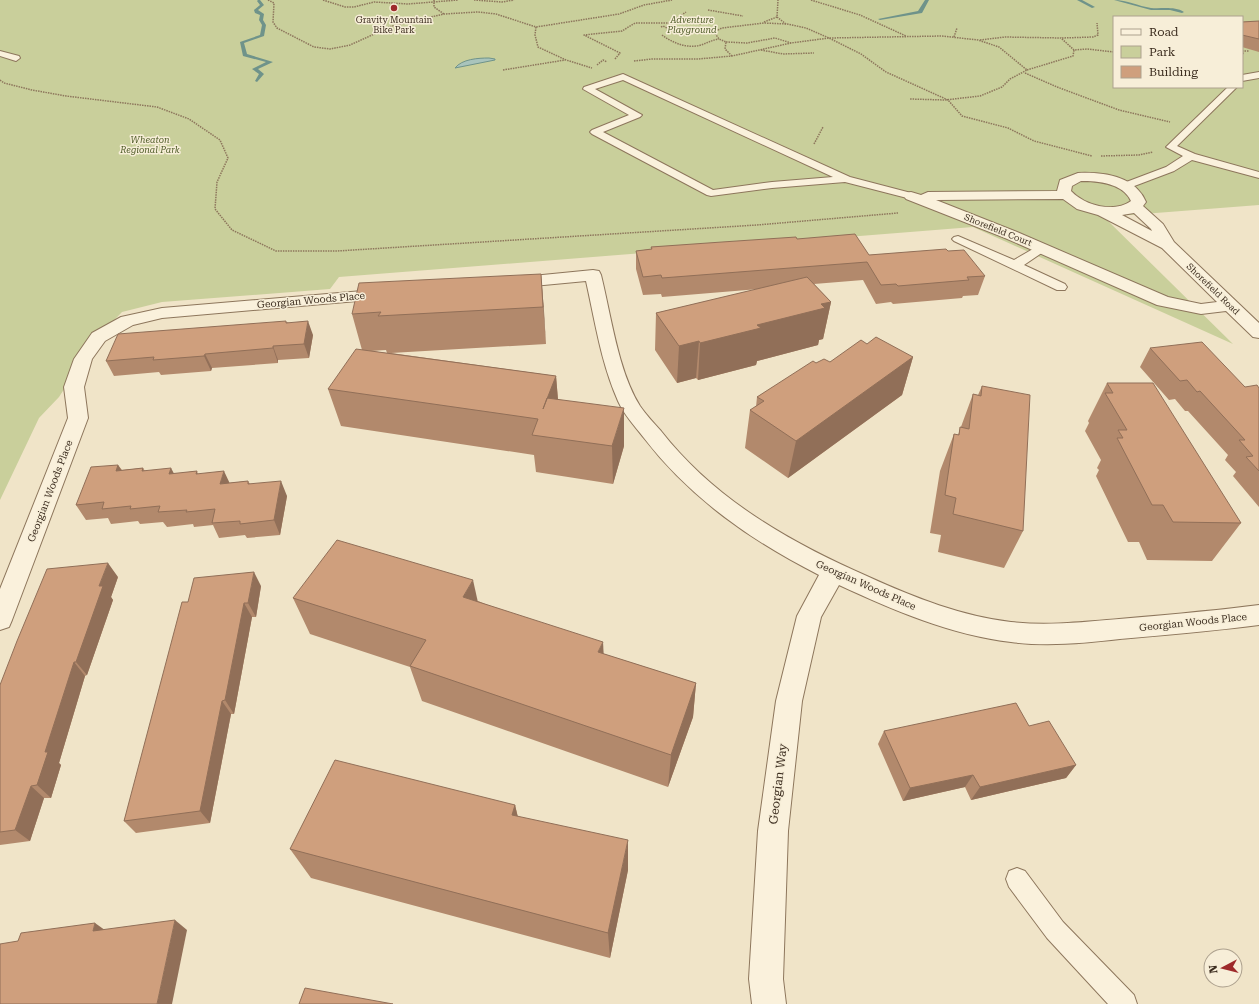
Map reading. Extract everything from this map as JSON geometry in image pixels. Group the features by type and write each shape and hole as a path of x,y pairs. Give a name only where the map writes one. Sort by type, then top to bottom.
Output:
{"street":[{"path":"1065,195 1062,189 1064,184 1069,180 1078,178 1102,178 1125,186 1133,191 1138,196 1139,202 1136,207"},
{"name":"Shorefield Court","path":"911,196 966,197 1065,195"},
{"name":"Shorefield Road","path":"1065,195 1081,205 1104,211 1167,244 1259,332"},
{"name":"Shorefield Court","path":"911,196 1042,248 1163,301 1201,309 1230,305"},
{"name":"Shorefield Road","path":"1104,211 1128,210 1136,207 1158,227 1167,244"},
{"name":"Georgian Woods Place","path":"492,284 593,275 615,368 628,403 661,448 688,476 748,523 774,541 834,573 886,596 946,619 1012,632 1067,633 1206,622 1259,615"},
{"name":"Georgian Woods Place","path":"0,620 78,418 74,387 83,359 98,337 127,321 162,313 406,292"},
{"name":"Georgian Way","path":"769,1004 766,979 772,831 789,701 809,616 834,573"}],"lane":[{"path":"0,53 16,58"},
{"path":"1243,78 1259,75"},
{"path":"846,179 772,185 711,193 595,132 637,115 587,89 623,77 846,179 911,196"},
{"path":"1232,88 1171,147 1191,156 1259,175"},
{"path":"1125,186 1170,169 1191,156"},
{"path":"958,239 1062,287"},
{"path":"1016,265 1042,248"},
{"path":"1018,879 1056,930 1125,1004"}],"path":[{"path":"268,0 274,3 273,22 277,28 314,47 330,49 350,45 392,26 444,14 478,12 496,14 536,27 619,14 644,5 672,0"},
{"path":"323,0 345,7 354,7 374,2 408,4 458,0"},
{"path":"474,0 494,2 514,0"},
{"path":"777,17 778,0"},
{"path":"811,0 845,9 867,17 907,36"},
{"path":"433,1 434,8 444,14"},
{"path":"708,10 743,16"},
{"path":"613,62 620,54 584,35 622,31 635,23 670,23 686,12"},
{"path":"764,23 777,17"},
{"path":"777,17 787,24"},
{"path":"719,39 714,32 722,28 764,23 787,24 806,28 861,54 886,72 948,100 962,116 1008,128 1034,141 1057,148 1096,156 1139,155 1171,147"},
{"path":"978,40 1005,37 1093,37 1098,35 1097,23"},
{"path":"660,27 663,26 667,28 672,26"},
{"path":"503,70 566,60 538,47 535,35 536,27"},
{"path":"954,37 957,28"},
{"path":"662,34 675,43 691,46 699,46 714,39 719,39 726,42 747,43 775,38 791,43"},
{"path":"633,61 652,59 698,59 732,56 791,43 829,38 907,36 954,37 978,40 999,47 1027,70"},
{"path":"910,99 948,100 978,96 1003,87 1010,79 1025,73 1027,70 1074,56 1074,50 1061,38"},
{"path":"726,42 726,49 732,56"},
{"path":"1074,50 1086,49 1113,52"},
{"path":"758,50 783,54 814,53"},
{"path":"1243,53 1249,51"},
{"path":"1025,73 1057,87 1119,110 1158,118"},
{"path":"0,80 4,83 32,90 66,96 157,107 189,119 220,140 228,158 217,182 215,209 232,230 276,250 337,251 758,225 899,213"}],"green space":[{"name":"Wheaton Regional Park","path":"0,0 1259,0 1259,205 1104,217 1233,344 973,227 339,277 330,289 162,302 122,312 98,337 59,397 39,418 0,500"}],"water":[{"path":"489,58 495,60 455,68 466,61"}],"building":[{"path":"1259,21 1259,39 1243,35 1243,22"},
{"path":"855,234 869,255 946,249 948,251 964,250 985,276 967,277 969,280 898,286 896,284 881,285 867,262 662,278 661,275 643,277 636,251 652,249 651,247 796,237 797,239"},
{"path":"541,274 543,307 378,316 381,312 352,314 359,283"},
{"path":"807,277 831,302 821,304 825,308 757,325 761,328 700,343 699,341 679,346 656,313"},
{"path":"286,321 286,323 308,321 304,344 205,354 204,356 153,360 154,357 106,361 118,334"},
{"path":"876,337 913,357 796,441 750,410 764,401 757,397 813,361 816,363 824,359 830,362 861,340 867,344"},
{"path":"1202,342 1245,387 1257,385 1259,388 1259,471 1246,457 1253,456 1239,440 1245,440 1200,391 1197,392 1187,380 1180,381 1150,348"},
{"path":"356,349 556,376 547,398 624,408 612,446 532,435 538,419 328,389"},
{"path":"1107,383 1153,383 1241,523 1173,522 1163,505 1152,505 1117,438 1123,438 1118,430 1127,430 1105,393 1113,393"},
{"path":"982,386 1030,395 1023,531 953,514 956,498 945,495 954,434 959,435 960,427 969,429 973,394 981,396"},
{"path":"118,465 116,471 143,468 142,471 171,468 169,474 197,471 196,474 224,471 220,484 248,481 248,484 281,481 274,520 240,524 240,521 212,523 215,509 186,512 187,510 158,512 160,506 130,509 131,506 102,509 104,502 76,505 91,467"},
{"path":"337,540 473,580 463,597 603,642 598,652 696,683 671,755 410,666 426,640 293,598"},
{"path":"108,563 99,586 103,586 76,662 74,662 45,752 48,752 37,785 31,786 15,830 0,832 0,685 17,641 47,569"},
{"path":"254,572 248,603 244,603 225,700 222,701 200,811 124,821 182,602 188,602 194,578"},
{"path":"1016,703 1029,726 1049,721 1076,765 980,787 973,775 910,788 884,731"},
{"path":"335,760 515,805 512,815 628,840 608,933 290,849"},
{"path":"175,920 157,1004 0,1004 0,944 18,941 21,933 95,923 93,931"},
{"path":"305,988 393,1004 299,1004"}],"waterway":[{"path":"880,19 920,12 927,0"},
{"path":"1079,0 1093,7"},
{"path":"1116,0 1151,9 1170,9 1182,12"},
{"path":"257,81 262,74 254,69 271,62 245,55 242,42 262,36 264,25 261,20 262,14 256,10 262,5 259,1"}],"place":[{"name":"Gravity Mountain Bike Park","path":"394,8"}],"park label":[{"name":"Adventure Playground","path":"692,26"}]}
